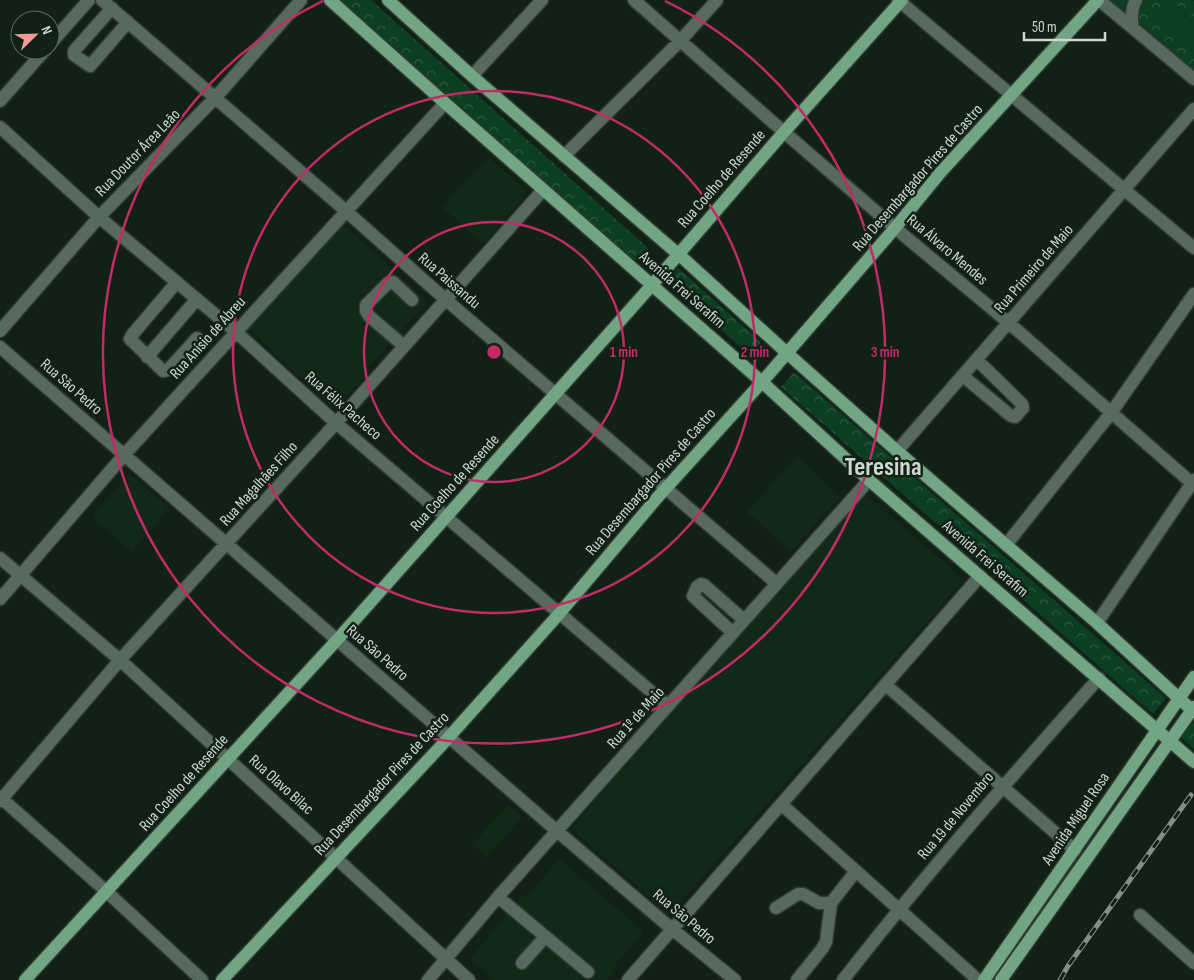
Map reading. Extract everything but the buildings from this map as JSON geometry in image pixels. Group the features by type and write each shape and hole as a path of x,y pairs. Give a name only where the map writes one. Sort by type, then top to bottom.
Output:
{"main road":[{"name":"Avenida Frei Serafim","path":"330,0 762,382 869,480 1194,762"},
{"name":"Avenida Frei Serafim","path":"388,0 472,76 678,254 897,451 1097,623 1193,710"},
{"name":"Rua Desembargador Pires de Castro","path":"222,980 559,614 666,488 762,382 896,228 940,173 1099,0"},
{"name":"Rua Coelho de Resende","path":"25,980 337,640 652,285 900,1"},
{"name":"Avenida Miguel Rosa","path":"984,980 1194,677"},
{"name":"Avenida Miguel Rosa","path":"1001,980 1193,710"}],"street":[{"path":"60,32 88,0"},
{"name":"Rua Doutor Área Leão","path":"0,330 99,216 215,98 301,0"},
{"path":"472,76 542,0"},
{"name":"Rua Álvaro Mendes","path":"634,0 784,132 1009,323 1193,483"},
{"path":"564,156 680,41 717,0"},
{"path":"1099,0 1194,79"},
{"path":"1133,28 1132,12 1136,0"},
{"path":"900,1 1194,248"},
{"path":"107,4 74,50 74,55 90,66 128,22"},
{"name":"Rua Paissandu","path":"107,4 346,210 445,299 776,583"},
{"path":"0,101 36,60"},
{"name":"Rua Anísio de Abreu","path":"0,599 124,455 445,103"},
{"name":"Rua Primeiro de Maio","path":"897,451 1194,109"},
{"name":"Rua Félix Pacheco","path":"0,126 99,216 236,332 336,423 668,706"},
{"name":"Rua Magalhães Filho","path":"1,799 120,660 336,423 543,190"},
{"path":"177,282 132,335 130,340 163,371 168,370 197,338"},
{"path":"404,346 369,316 366,306 388,283 393,282 412,300"},
{"path":"1006,545 1111,413 1194,294"},
{"path":"147,357 197,299"},
{"name":"Rua São Pedro","path":"0,347 557,831 735,980"},
{"path":"963,376 1011,416 1015,417 1018,415 1023,408 1022,404 977,360"},
{"name":"Rua 1º de Maio","path":"428,980 447,960 498,897 869,480"},
{"path":"1097,623 1193,483"},
{"name":"Rua Olavo Bilac","path":"0,558 120,660 469,980"},
{"path":"628,980 980,576"},
{"path":"733,633 693,596 697,587 701,584 704,585 744,620"},
{"name":"Rua 19 de Novembro","path":"843,980 899,909 1002,787 1099,678"},
{"path":"886,685 1075,850"},
{"path":"1,799 107,892 202,980"},
{"path":"781,804 978,980"},
{"path":"797,980 826,942 830,903 856,871"},
{"path":"776,908 798,894 803,894 819,903 830,903"},
{"path":"498,897 588,972"},
{"path":"1140,915 1194,963"},
{"path":"522,963 545,937"}],"shaded area":[{"path":"489,158 522,187 525,194 524,198 483,244 442,207"},
{"path":"343,224 424,299 426,303 367,368 370,371 334,409 247,327"},
{"path":"797,457 840,497 791,551 747,512"},
{"path":"129,474 169,508 132,552 92,517"},
{"path":"865,494 964,580 669,915 571,828"},
{"path":"508,805 522,817 487,857 473,844"},
{"path":"559,859 644,932 611,970 613,973 607,980 494,980 470,959 523,894 527,897"}],"green space":[{"path":"338,0 371,0 646,246 648,251 638,261 631,259"},
{"path":"1105,0 1194,1 1194,77"},
{"path":"1171,0 1194,20 1194,43 1189,49 1155,19"},
{"path":"678,268 760,341 762,349 757,362 674,287 675,272"},
{"path":"794,372 1166,698 1153,714 781,387"},
{"path":"1189,720 1194,724 1194,749 1178,735"}],"railway":[{"path":"1060,980 1068,966 1191,795"}],"district":[{"name":"Teresina","path":"883,467"}]}
